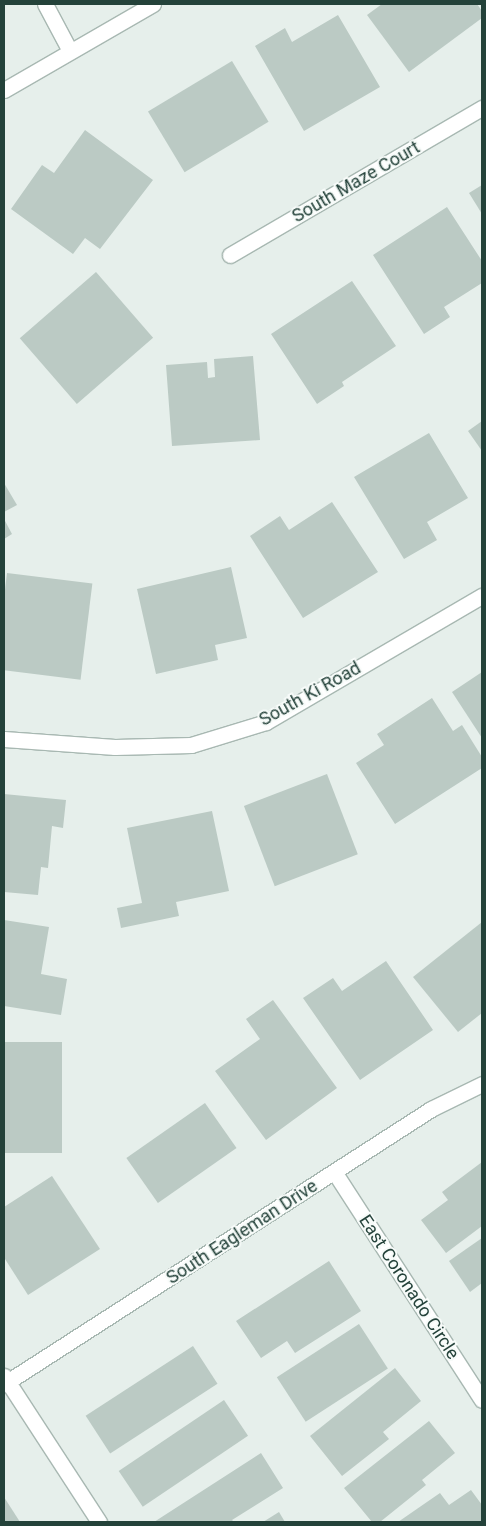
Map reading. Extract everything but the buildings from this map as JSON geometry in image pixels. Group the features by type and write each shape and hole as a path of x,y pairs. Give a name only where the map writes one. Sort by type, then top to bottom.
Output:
{"street":[{"path":"44,4 70,51"},
{"path":"4,90 153,4"},
{"name":"South Maze Court","path":"230,256 482,108"},
{"name":"South Ki Road","path":"4,739 115,747 191,745 266,722 482,596"},
{"name":"South Eagleman Drive","path":"5,1381 335,1173 432,1109 482,1084"},
{"name":"East Coronado Circle","path":"335,1173 482,1400"},
{"path":"5,1381 100,1522"}]}
